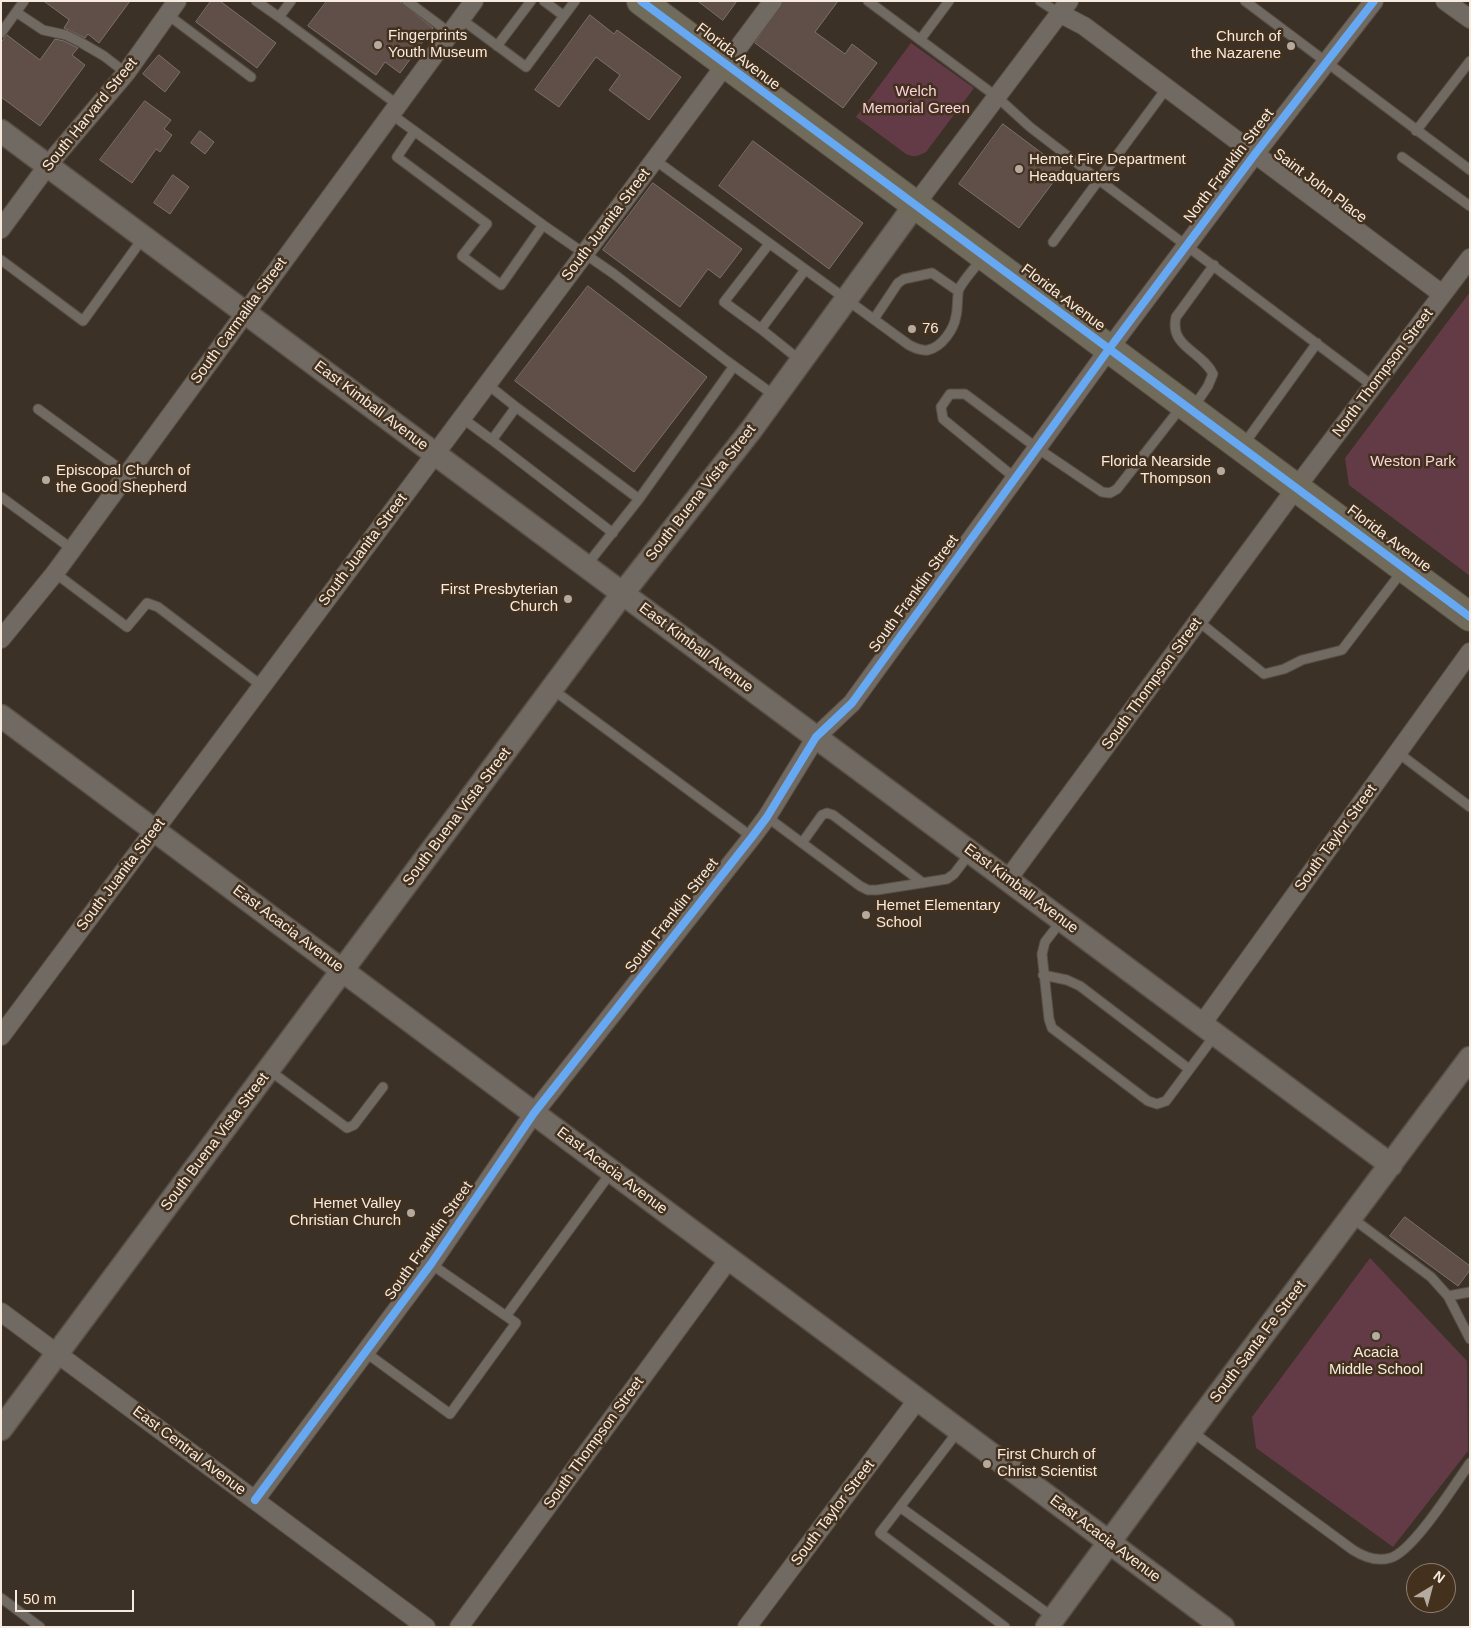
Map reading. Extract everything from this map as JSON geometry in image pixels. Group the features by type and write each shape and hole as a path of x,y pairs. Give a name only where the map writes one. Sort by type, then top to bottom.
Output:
{"main road":[{"name":"Florida Avenue","path":"640,1 1470,616"}],"street":[{"name":"South Carmalita Street","path":"1,639 55,573 474,1"},
{"name":"South Juanita Street","path":"1,1036 773,1"},
{"name":"North Franklin Street","path":"1108,349 1255,154 1374,1"},
{"path":"1445,1 1470,20"},
{"name":"Saint John Place","path":"1064,7 1084,26 1166,89 1442,294"},
{"path":"915,205 1064,7"},
{"name":"South Harvard Street","path":"1,228 48,166 126,72 173,8"},
{"name":"East Kimball Avenue","path":"1,131 1391,1165"},
{"name":"South Buena Vista Street","path":"1,1429 623,593 751,430 915,205"},
{"name":"North Thompson Street","path":"1296,488 1470,258"},
{"name":"South Franklin Street","path":"255,1500 431,1264 534,1113 752,837 816,737 852,703 1108,349"},
{"name":"South Thompson Street","path":"1008,879 1296,488"},
{"name":"South Taylor Street","path":"1209,1029 1397,752 1470,652"},
{"name":"East Acacia Avenue","path":"1,716 1223,1627"},
{"name":"South Santa Fe Street","path":"1051,1622 1191,1431 1470,1058"},
{"name":"South Thompson Street","path":"459,1627 729,1259"},
{"name":"East Central Avenue","path":"1,1312 426,1627"},
{"name":"South Taylor Street","path":"747,1627 918,1399"}],"lane":[{"path":"1,33 24,1"},
{"path":"256,1 279,17 394,109 414,132 543,226 585,253 775,396"},
{"path":"279,17 291,1"},
{"path":"407,1 450,34"},
{"path":"497,46 531,1"},
{"path":"544,1 564,16"},
{"path":"461,19 526,67 575,1"},
{"path":"868,1 997,97 1030,127 1098,180 1214,265 1373,386"},
{"path":"920,40 949,1"},
{"path":"1040,1 1064,7"},
{"path":"1245,1 1470,170"},
{"path":"173,8 251,77"},
{"path":"16,12 44,30 66,35 80,42 126,72"},
{"path":"1416,131 1470,61"},
{"path":"1052,242 1166,89"},
{"path":"414,132 397,158 487,224 462,256 501,285 543,226"},
{"path":"1402,157 1470,206"},
{"path":"655,160 846,300 909,345 918,349 927,350 938,345 948,335 957,312 958,291 984,256"},
{"path":"1,260 83,321 144,236"},
{"path":"769,244 724,302 801,360"},
{"path":"1015,478 944,418 941,407 950,394 965,394 1037,448 1102,492 1110,493 1117,489 1208,386 1213,374 1209,365 1176,335 1174,327 1176,317 1214,265"},
{"path":"761,329 805,270"},
{"path":"874,319 898,283 904,279 932,273 958,291"},
{"path":"1241,447 1317,343"},
{"path":"586,566 639,498 734,366"},
{"path":"488,384 639,498"},
{"path":"492,440 516,407"},
{"path":"38,409 127,474"},
{"path":"462,418 613,533"},
{"path":"1,497 72,549"},
{"path":"1198,621 1264,674 1302,660 1342,650 1405,568"},
{"path":"55,573 127,627 147,603 158,607 262,686"},
{"path":"552,689 752,837"},
{"path":"1397,752 1470,807"},
{"path":"802,843 822,815 827,813 833,815 923,883"},
{"path":"767,816 860,886 868,890 947,878 954,874 971,852"},
{"path":"1062,920 1045,942 1042,954 1043,975 1052,1028 1148,1101 1157,1104 1166,1101 1189,1069 1209,1029"},
{"path":"1043,975 1067,980 1080,986 1189,1069"},
{"path":"269,1070 347,1128 354,1124 383,1087"},
{"path":"506,1316 612,1171"},
{"path":"1351,1217 1431,1277 1448,1296 1470,1338"},
{"path":"365,1352 450,1414 516,1323 431,1264"},
{"path":"1448,1296 1470,1292"},
{"path":"959,1430 880,1533 1005,1627"},
{"path":"1191,1431 1366,1558 1391,1558 1402,1552 1426,1525 1470,1463"},
{"path":"900,1507 1051,1622"},
{"path":"1,1598 40,1627"}],"green space":[{"name":"Welch Memorial Green","path":"911,43 974,88 926,152 914,156 906,154 856,117"},
{"name":"Weston Park","path":"1470,292 1470,576 1349,485 1345,458"},
{"path":"1370,1258 1467,1361 1468,1451 1393,1547 1256,1448 1252,1417"}],"building":[{"path":"44,1 130,1 99,43 88,34 85,38 64,28 69,20"},
{"path":"211,1 220,1 276,43 257,68 196,22"},
{"name":"Fingerprints Youth Museum","path":"327,1 399,1 433,28 400,73 385,62 376,75 308,26"},
{"path":"698,1 737,1 723,20"},
{"path":"784,1 838,1 815,32 845,54 852,44 877,63 843,108 755,43"},
{"path":"590,15 614,34 617,30 681,77 649,120 609,90 620,75 596,57 559,107 535,90"},
{"path":"7,35 40,60 55,39 64,41 78,48 72,55 85,65 40,126 1,97 1,43"},
{"path":"159,55 180,72 165,92 143,74"},
{"path":"145,101 171,120 164,129 172,135 160,152 156,149 132,183 100,160"},
{"path":"1003,124 1063,169 1019,228 959,184"},
{"path":"200,131 214,142 205,154 191,143"},
{"path":"753,141 863,223 829,269 719,186"},
{"path":"173,175 189,187 170,214 154,203"},
{"path":"653,183 742,249 720,278 708,269 680,307 603,250"},
{"path":"588,286 707,377 634,472 515,381"},
{"path":"1405,1217 1470,1266 1470,1270 1458,1286 1390,1236"}],"cycle path":[{"path":"641,1 1470,617"},
{"path":"255,1500 431,1264 534,1113 752,837 767,817 816,737 852,703 1109,349 1255,154 1374,1"}],"place":[{"name":"Fingerprints Youth Museum","path":"378,45"},
{"name":"Church of the Nazarene","path":"1291,46"},
{"name":"Hemet Fire Department Headquarters","path":"1019,169"},
{"name":"76","path":"912,329"},
{"name":"Florida Nearside Thompson","path":"1221,471"},
{"name":"Episcopal Church of the Good Shepherd","path":"46,480"},
{"name":"First Presbyterian Church","path":"568,599"},
{"name":"Hemet Elementary School","path":"866,915"},
{"name":"Hemet Valley Christian Church","path":"411,1213"},
{"name":"Acacia Middle School","path":"1376,1336"},
{"name":"First Church of Christ Scientist","path":"987,1464"}]}
